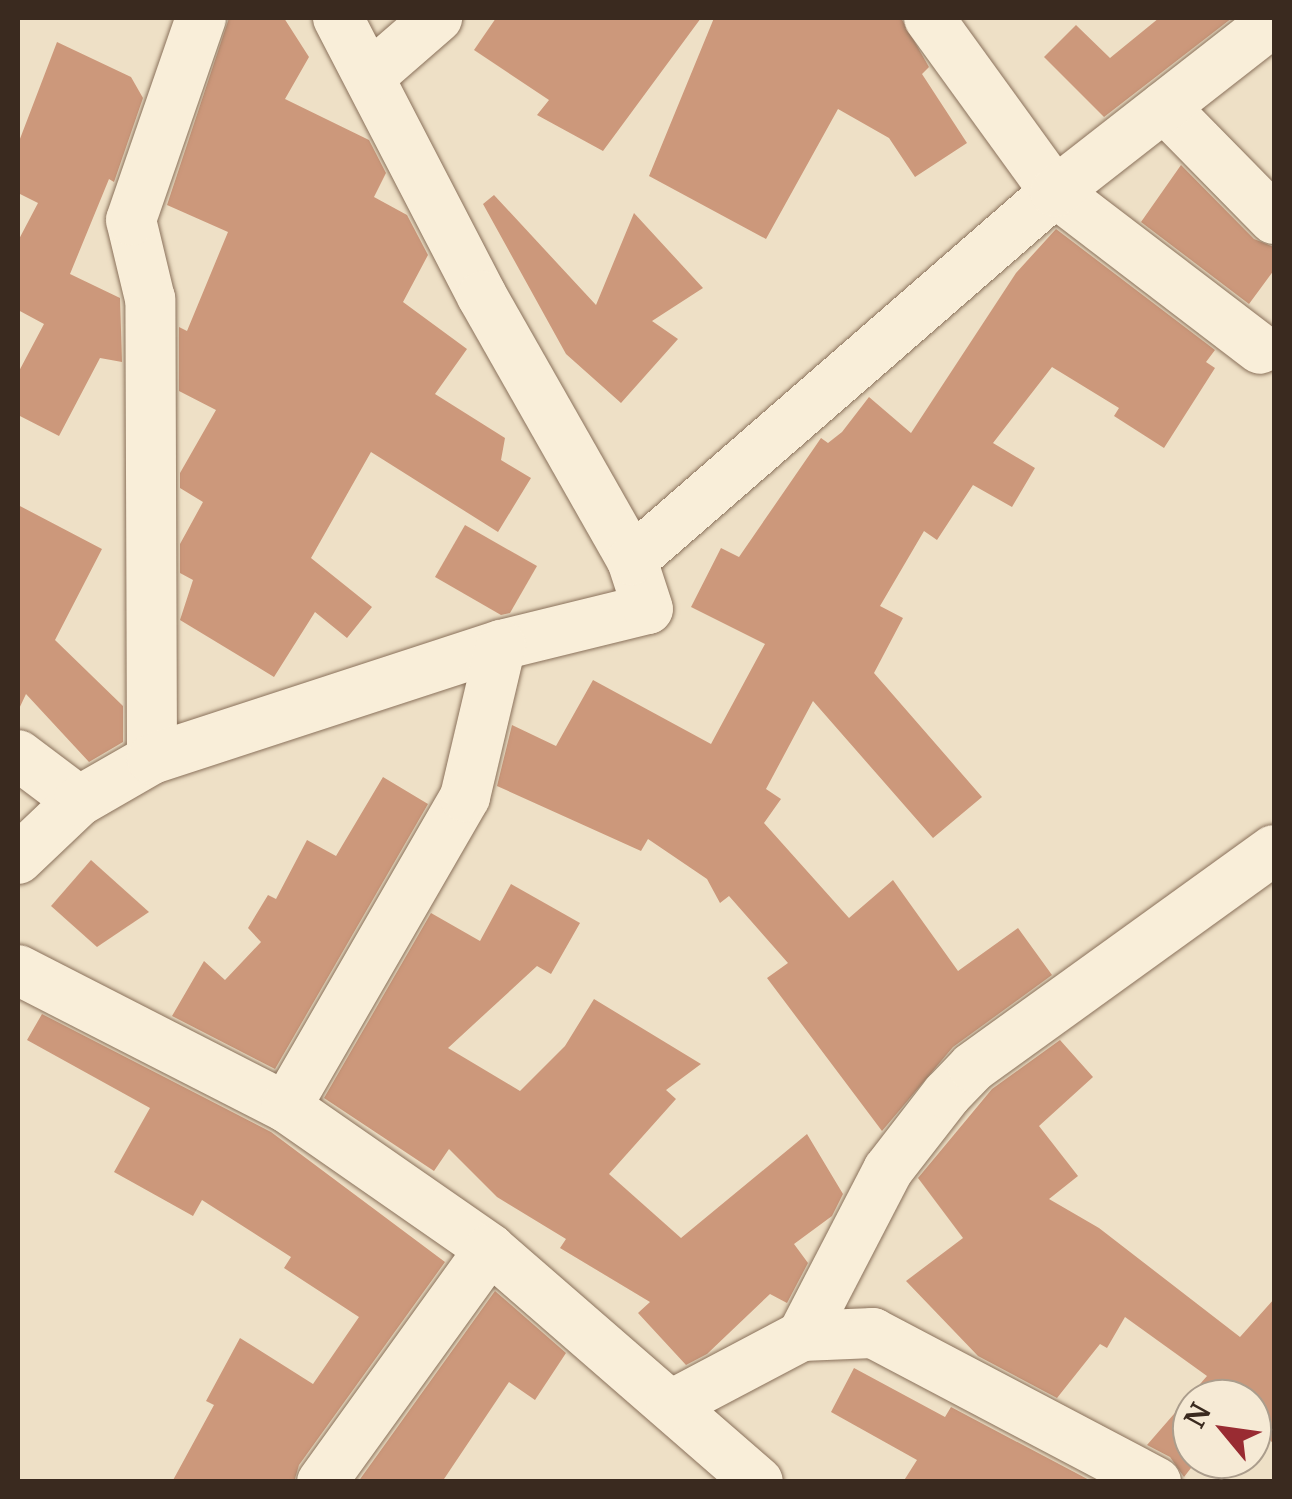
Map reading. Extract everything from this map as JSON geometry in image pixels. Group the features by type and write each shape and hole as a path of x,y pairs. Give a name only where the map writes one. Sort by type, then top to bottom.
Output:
{"street":[{"path":"152,759 150,300 131,220 201,18"},
{"path":"18,858 79,801 152,759 501,645 648,609 632,560 482,296 338,18"},
{"path":"370,76 437,18"},
{"path":"929,18 1054,192 1260,349"},
{"path":"632,560 1054,192 1274,21"},
{"path":"1164,107 1274,219"},
{"path":"286,1107 465,797 501,645"},
{"path":"18,754 79,801"},
{"path":"802,1336 888,1170 973,1067 1274,850"},
{"path":"18,970 286,1107 490,1249 758,1482"},
{"path":"322,1482 490,1249"},
{"path":"671,1405 802,1336 873,1333 1156,1482"}],"building":[{"path":"229,18 284,18 309,57 285,99 369,140 386,173 374,197 407,215 428,255 403,302 467,349 435,394 505,438 501,460 531,478 498,532 371,452 311,558 372,607 347,638 315,612 274,677 180,620 193,580 180,573 180,544 203,502 180,488 180,473 216,410 179,391 179,327 187,331 228,232 167,205"},
{"path":"496,18 701,18 603,151 537,115 549,100 474,50"},
{"path":"714,18 901,18 929,67 922,74 967,143 915,177 889,138 838,109 766,239 649,176"},
{"path":"1159,18 1232,18 1104,117 1044,57 1076,25 1110,58"},
{"path":"57,42 131,77 143,98 114,182 109,179 70,274 120,298 122,362 100,358 59,436 18,415 18,373 44,324 18,310 18,241 38,203 18,193 18,144"},
{"path":"1181,165 1254,239 1274,247 1274,270 1249,304 1141,222"},
{"path":"494,195 596,305 634,213 703,288 652,321 678,339 621,403 566,354 483,204"},
{"path":"1056,229 1215,350 1206,362 1215,368 1164,448 1114,416 1119,408 1052,367 993,443 1035,468 1012,507 973,485 937,540 924,531 880,606 903,618 874,673 982,797 933,838 813,701 766,789 781,799 764,823 849,918 893,880 958,971 1018,928 1052,975 953,1047 882,1131 767,978 788,963 729,896 720,903 707,879 648,839 641,851 497,786 512,725 556,746 593,680 711,744 765,644 691,607 721,548 739,557 821,438 828,443 842,432 869,397 911,433 1016,273"},
{"path":"18,505 102,549 55,640 123,706 123,742 89,762 26,694 18,711"},
{"path":"465,525 537,566 510,613 501,615 435,577"},
{"path":"383,777 428,804 275,1069 172,1016 204,961 225,980 261,942 248,928 268,895 276,899 307,840 336,856"},
{"path":"91,860 149,912 97,947 51,906"},
{"path":"511,884 580,923 551,974 537,966 448,1048 520,1091 565,1046 594,999 701,1064 666,1090 676,1099 609,1174 681,1238 807,1134 843,1194 832,1216 794,1244 808,1263 787,1303 770,1294 707,1354 686,1365 638,1313 650,1302 560,1248 566,1239 497,1197 449,1149 434,1171 324,1098 431,913 480,941"},
{"path":"42,1014 271,1132 445,1262 299,1465 294,1482 172,1482 214,1405 206,1401 240,1338 313,1384 359,1317 284,1268 291,1257 202,1200 193,1216 114,1172 150,1108 27,1040"},
{"path":"1060,1040 1093,1077 1039,1126 1078,1176 1049,1199 1099,1228 1240,1337 1274,1299 1274,1444 1272,1379 1204,1379 1207,1376 1125,1317 1107,1348 1100,1344 1057,1398 978,1356 906,1281 963,1238 918,1178 992,1089"},
{"path":"495,1291 566,1353 535,1400 509,1382 442,1482 358,1482"},
{"path":"854,1368 945,1417 951,1407 1093,1482 903,1482 917,1460 831,1412"},
{"path":"1172,1416 1172,1460 1147,1445"}]}
